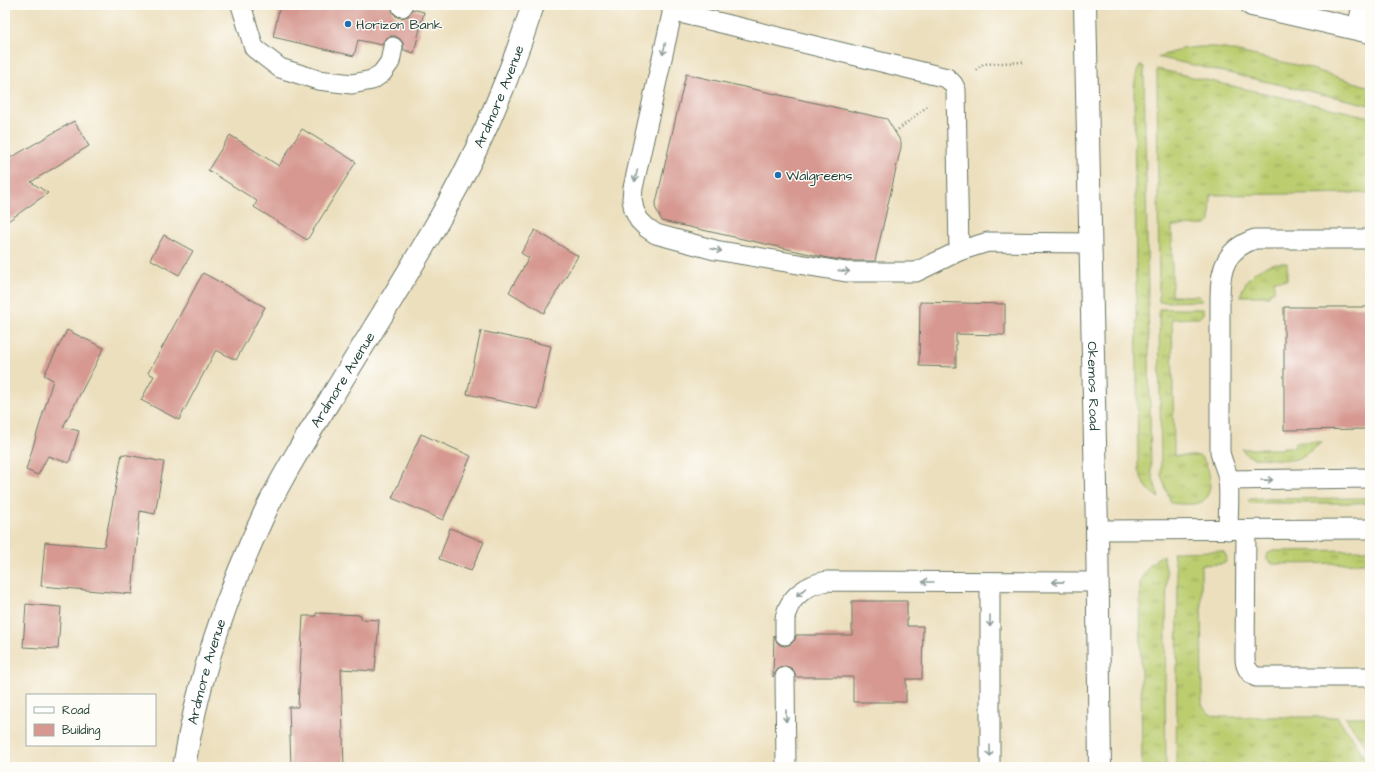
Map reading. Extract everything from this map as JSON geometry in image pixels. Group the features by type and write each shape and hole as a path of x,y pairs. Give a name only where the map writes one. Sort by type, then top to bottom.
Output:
{"main road":[{"name":"Ardmore Avenue","path":"184,767 189,732 204,670 224,609 260,522 293,459 441,217 474,153 501,92 533,5"},
{"name":"Okemos Road","path":"1085,5 1097,530 1100,767"},
{"path":"1252,5 1363,30"}],"lane":[{"path":"241,5 254,48 280,68 318,80 352,84 372,80 382,73 390,62 392,47"},
{"path":"1362,5 1363,30"},
{"path":"959,251 956,90 947,78 673,8 633,188 632,200 634,210 639,220 646,228 656,234 715,250 846,272 916,272 959,251 988,242 1090,243"},
{"path":"1370,239 1255,239 1245,242 1229,256 1223,268 1220,282 1220,458 1227,471 1237,530 1245,666 1249,672 1256,677 1370,677"},
{"path":"1228,480 1370,478"},
{"path":"1097,530 1370,529"},
{"path":"786,635 786,618 788,608 793,600 808,587 827,581 1097,582"},
{"path":"990,582 990,767"},
{"path":"786,677 786,767"}],"path":[{"path":"974,72 983,64 1023,62"},
{"path":"895,132 933,102"}],"green space":[{"path":"1216,47 1305,67 1370,87 1370,105 1157,57 1182,49"},
{"path":"1140,65 1144,67 1151,471 1159,498 1151,492 1141,478 1138,469 1134,87 1137,71"},
{"path":"1157,69 1370,117 1370,193 1211,195 1210,221 1206,225 1172,226 1172,296 1199,296 1203,301 1159,302"},
{"path":"1276,263 1287,263 1287,280 1274,280 1274,292 1269,292 1269,296 1240,296 1246,283 1253,274 1263,267"},
{"path":"1159,309 1203,309 1203,314 1199,318 1172,319 1174,456 1200,456 1207,466 1210,488 1204,500 1197,504 1171,503 1161,475"},
{"path":"1295,442 1323,442 1300,458 1291,460 1254,458 1246,454 1242,449 1283,449 1283,447 1295,447"},
{"path":"1370,498 1370,503 1250,503 1248,501 1250,499"},
{"path":"1370,550 1370,563 1273,564 1267,560 1267,554 1273,551"},
{"path":"1173,552 1224,552 1227,558 1225,563 1201,565 1202,704 1205,710 1214,716 1221,717 1337,717 1357,745 1370,767 1176,767 1178,586"},
{"path":"1163,555 1167,574 1165,688 1166,767 1142,767 1140,583 1149,567 1155,560"},
{"path":"1345,717 1370,717 1370,751"}],"building":[{"name":"Horizon Bank","path":"280,5 391,5 393,13 397,17 402,18 408,16 412,9 424,12 414,53 404,50 403,43 400,39 395,36 390,36 385,39 382,45 358,40 354,56 273,37"},
{"name":"Walgreens","path":"686,74 887,119 901,142 901,147 875,261 847,261 828,258 662,221 655,207"},
{"path":"74,121 89,146 31,182 48,193 5,223 5,161"},
{"path":"302,129 356,162 307,240 254,207 257,201 208,170 230,135 279,166"},
{"path":"535,230 578,256 544,313 509,292 529,258 521,253"},
{"path":"164,235 193,251 179,275 150,259"},
{"path":"203,273 265,307 236,360 216,350 179,420 141,400 154,376 148,373"},
{"path":"920,302 1005,304 1005,335 956,334 956,367 919,366"},
{"path":"1284,307 1370,307 1370,429 1284,430"},
{"path":"67,330 104,348 63,427 79,431 69,463 48,456 38,475 26,470 53,380 44,375"},
{"path":"481,331 551,346 538,409 467,394"},
{"path":"421,434 471,456 443,520 392,498"},
{"path":"122,454 164,462 155,514 140,511 132,594 41,586 45,542 104,547"},
{"path":"450,528 484,542 471,571 439,559"},
{"path":"852,601 907,601 907,626 923,626 922,679 906,679 906,702 853,702 853,677 796,677 791,668 785,666 779,668 773,677 774,635 776,641 780,645 785,646 791,644 795,640 796,635 852,635"},
{"path":"26,604 61,607 58,649 23,647"},
{"path":"316,613 361,615 361,619 379,620 375,671 341,669 344,767 291,767 289,707 298,707 303,616 316,616"}],"place":[{"name":"Horizon Bank","path":"348,24"},
{"name":"Walgreens","path":"778,175"}]}
